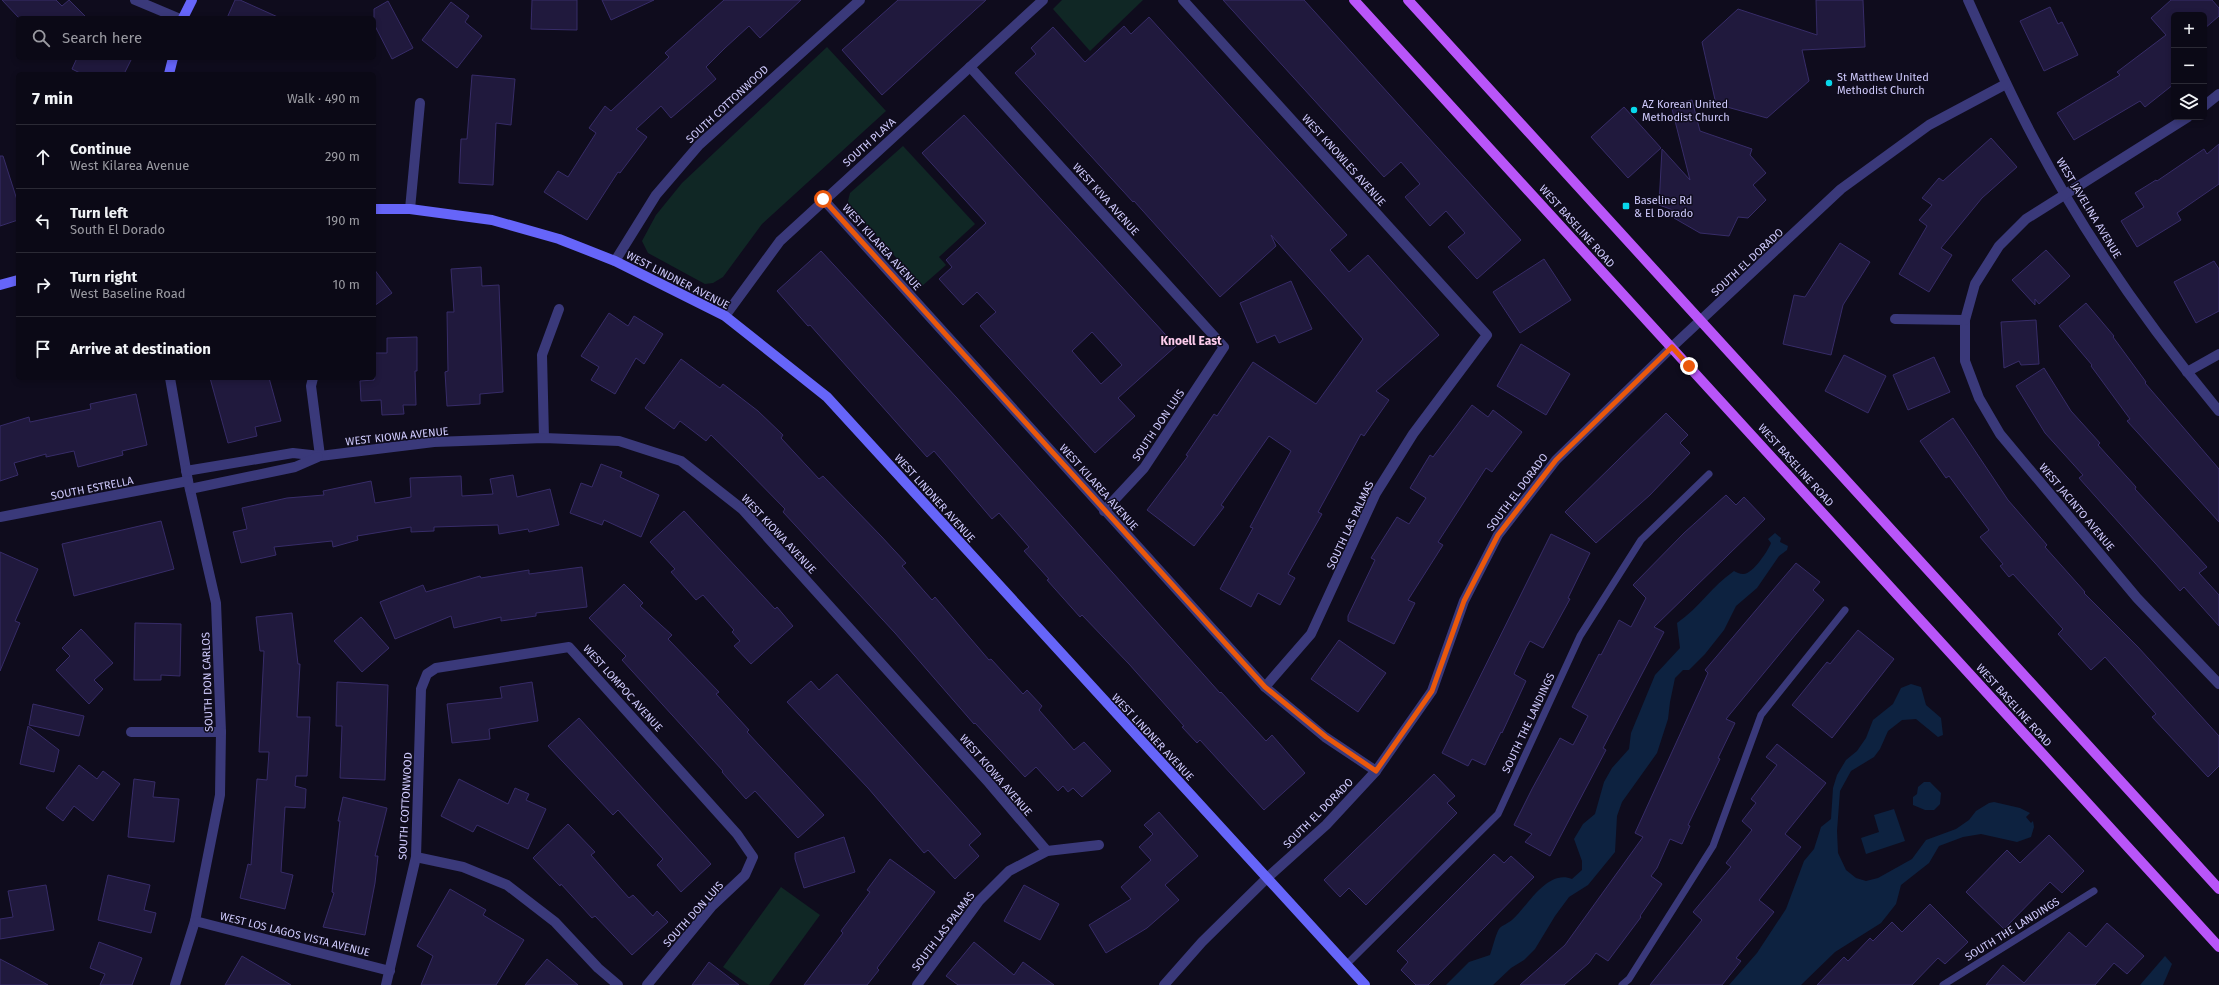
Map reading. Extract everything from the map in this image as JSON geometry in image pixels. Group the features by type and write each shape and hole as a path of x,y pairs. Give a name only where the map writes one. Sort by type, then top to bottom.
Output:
{"main road":[{"name":"WEST BASELINE ROAD","path":"1354,0 2219,947"},
{"path":"1408,0 2219,889"}],"street":[{"path":"135,0 173,16"},
{"path":"184,16 192,0"},
{"name":"SOUTH COTTONWOOD","path":"615,261 656,194 699,144 860,0"},
{"name":"SOUTH PLAYA","path":"726,316 780,241 823,199 1043,0"},
{"name":"WEST KNOWLES AVENUE","path":"1183,0 1487,335"},
{"name":"WEST JAVELINA AVENUE","path":"1968,0 2006,84 2065,195 2121,282 2187,372 2219,411"},
{"path":"170,72 172,60"},
{"name":"WEST KIVA AVENUE","path":"970,67 1224,347"},
{"name":"SOUTH EL DORADO","path":"1164,985 1202,942 1266,878 1326,825 1376,771 1432,691 1464,601 1498,535 1556,460 1672,347 1841,189 1929,125 2006,84"},
{"path":"2207,104 2219,94"},
{"path":"410,208 420,103"},
{"name":"WEST JACINTO AVENUE","path":"2183,120 2026,219 1999,246 1975,284 1965,320 1965,361 1979,398 2000,434 2137,598 2219,684"},
{"name":"WEST KILAREA AVENUE","path":"823,199 1265,687 1326,737 1376,771"},
{"name":"WEST LINDNER AVENUE","path":"376,209 410,208 492,220 559,239 615,261 726,316 827,397 1365,985"},
{"path":"0,285 16,281"},
{"path":"544,438 542,355 559,309"},
{"path":"1895,319 1965,320"},
{"name":"SOUTH LAS PALMAS","path":"1265,687 1311,634 1376,493 1413,434 1487,335"},
{"name":"SOUTH DON LUIS","path":"1104,510 1144,468 1224,347"},
{"path":"2187,372 2219,354"},
{"name":"SOUTH DON CARLOS","path":"170,380 188,480 216,603 221,732 220,795 195,921 174,985"},
{"path":"312,380 311,386 320,456"},
{"name":"WEST KIOWA AVENUE","path":"188,480 293,453 320,456 434,442 544,438 620,441 681,461 742,509 989,783 1047,851"},
{"name":"WEST KIOWA AVENUE","path":"188,480 295,467 320,456"},
{"name":"SOUTH ESTRELLA","path":"0,517 188,480"},
{"name":"WEST LOMPOC AVENUE","path":"427,674 436,668 569,647 737,834 753,857"},
{"name":"SOUTH COTTONWOOD","path":"386,985 416,856 421,689 427,674"},
{"path":"131,732 221,732"},
{"name":"SOUTH LAS PALMAS","path":"917,985 978,901 1009,870 1047,851 1099,845"},
{"path":"416,856 463,867 507,885 556,922 598,968 618,985"},
{"name":"SOUTH DON LUIS","path":"647,985 712,906 745,876 753,857"},
{"name":"WEST LOS LAGOS VISTA AVENUE","path":"195,921 390,971"}],"lane":[{"name":"SOUTH THE LANDINGS","path":"1346,965 1498,814 1580,636 1641,540 1709,474"},
{"path":"1622,985 1629,979 1713,846 1761,715 1845,610"},
{"name":"SOUTH THE LANDINGS","path":"1943,985 2094,891"}],"green space":[{"path":"1062,0 1143,0 1090,51 1053,9"},
{"path":"827,47 886,111 762,224 723,277 713,283 705,284 648,253 642,241 656,215 682,183"},
{"path":"903,146 975,224 939,257 946,265 922,286 851,208 848,201 850,193"},
{"path":"781,887 820,915 769,985 749,985 723,967"}],"water":[{"path":"1775,533 1781,538 1780,542 1788,546 1787,550 1779,556 1757,588 1736,606 1724,630 1705,654 1689,670 1683,670 1675,678 1668,719 1657,753 1622,802 1617,816 1615,852 1588,885 1569,897 1555,916 1535,949 1493,985 1446,985 1469,962 1490,955 1499,929 1512,920 1531,898 1546,884 1554,879 1563,877 1572,879 1582,870 1582,861 1574,839 1583,824 1595,814 1604,782 1612,768 1629,749 1631,733 1655,675 1680,648 1677,623 1692,611 1719,583 1734,571 1743,574 1751,571 1767,551 1771,543 1768,539"},
{"path":"1911,684 1921,687 1926,705 1941,718 1943,735 1938,737 1916,719 1902,720 1888,731 1880,749 1874,757 1851,771 1840,791 1837,831 1838,853 1846,870 1856,878 1866,881 1878,878 1912,859 1926,840 1956,829 1969,820 1976,811 1989,803 1994,802 2020,808 2030,813 2026,817 2031,823 2033,821 2034,827 2031,837 2017,842 1981,834 1963,837 1939,846 1929,863 1901,885 1896,904 1881,923 1835,952 1801,985 1729,985 1757,953 1786,909 1804,861 1814,849 1821,827 1831,819 1833,788 1837,775 1846,760 1857,751 1866,738 1873,720 1893,704 1901,688"},
{"path":"1924,782 1930,782 1941,793 1940,804 1934,810 1925,810 1913,805 1913,797 1917,794 1918,787"},
{"path":"1894,809 1905,841 1866,854 1861,838 1879,832 1874,815"},
{"path":"2165,956 2172,964 2163,985 2140,985"}],"building":[{"path":"2,0 56,0 62,6 69,0 85,16 17,16"},
{"path":"235,0 240,0 276,16 228,16"},
{"path":"532,0 577,0 577,30 531,29"},
{"path":"602,0 654,0 611,20"},
{"path":"724,0 801,0 760,38 749,26 706,67 716,79 671,118 661,106 636,129 647,137 620,173 618,172 587,220 544,192 558,171 568,177 596,133 589,128 605,106 611,111 669,57 665,53"},
{"path":"898,0 986,0 882,95 842,50"},
{"path":"1223,0 1304,0 1521,240 1477,279 1448,247 1465,233 1446,211 1430,226 1405,197 1420,184 1401,162 1384,177"},
{"path":"1816,0 1863,0 1865,47 1802,50 1809,81 1767,118 1716,104 1702,42 1738,9 1817,35"},
{"path":"2171,0 2212,0 2219,8 2219,16 2207,26 2207,12 2171,12 2171,86 2145,107 2140,101 2074,140 2057,113 2120,75 2117,72 2166,35 2151,18"},
{"path":"388,1 413,48 392,59 376,28 376,16 374,16 374,9"},
{"path":"451,2 469,16 465,22 482,36 457,68 422,40"},
{"path":"2050,7 2058,24 2062,22 2078,55 2044,71 2020,21"},
{"path":"1149,17 1347,235 1330,250 1349,272 1368,255 1439,335 1376,391 1389,400 1364,436 1361,434 1318,512 1322,514 1288,574 1295,578 1280,605 1258,593 1251,607 1220,589 1253,528 1250,527 1291,451 1269,436 1221,505 1224,507 1194,546 1147,510 1188,456 1186,455 1214,414 1217,416 1253,362 1316,404 1363,339 1271,235 1276,246 1220,297 1134,201 1133,202 1015,73 1036,54 1031,48 1053,27 1085,62 1124,26 1131,34"},
{"path":"76,60 131,60 125,72 78,72 72,69"},
{"path":"472,75 515,79 511,125 496,123 493,185 459,183 461,139 467,139"},
{"path":"1692,100 1700,131 1752,149 1750,155 1766,173 1753,185 1766,200 1748,218 1738,217 1729,236 1700,233 1674,218 1676,211 1659,205 1662,149 1690,180 1671,105"},
{"path":"1624,107 1661,148 1628,178 1591,137"},
{"path":"964,115 1176,346 1118,398 1135,416 1095,453 980,326 996,312 977,292 963,305 939,279 952,267 946,260 986,223 922,153","holes":["1092,332 1122,365 1101,384 1072,351"]},
{"path":"1991,138 2017,167 1982,198 1941,248 1952,255 1929,292 1899,274 1927,226 1919,220 1932,205 1922,198 1939,178 1943,181"},
{"path":"2219,144 2219,184 2177,213 2181,220 2137,247 2121,221 2144,207 2135,193 2156,180 2157,181 2204,149 2207,154"},
{"path":"0,156 3,156 16,197 16,221 0,226"},
{"path":"1840,243 1870,262 1843,305 1831,355 1783,344 1794,295 1805,297"},
{"path":"2046,250 2070,276 2039,304 2035,299 2035,305 2012,280"},
{"path":"821,251 956,397 1220,693 1221,692 1266,741 1272,735 1305,773 1264,810 1200,740 1197,743 1182,727 1184,726 1129,664 1082,615 1080,617 1047,580 1049,579 1024,551 1029,547 999,513 992,519 934,451 927,457 810,325 808,326 777,291"},
{"path":"1544,259 1571,300 1520,333 1493,292"},
{"path":"2214,261 2219,269 2219,311 2196,323 2174,282"},
{"path":"481,267 482,286 499,285 503,392 480,394 480,404 447,406 445,372 448,371 447,312 454,312 451,269"},
{"path":"376,272 392,293 376,305"},
{"path":"1291,281 1312,329 1279,343 1275,335 1257,343 1240,303"},
{"path":"2086,303 2114,336 2113,337 2146,382 2145,383 2219,469 2219,522 2127,421 2130,419 2091,366 2092,365 2059,326"},
{"path":"609,313 628,326 634,316 663,334 644,364 636,358 615,394 591,380 599,367 581,356"},
{"path":"2036,320 2039,364 2021,365 2019,361 2004,368 2001,322"},
{"path":"417,337 417,371 415,371 416,405 403,405 404,414 382,415 381,400 361,401 360,381 376,380 376,353 387,353 387,338"},
{"path":"1521,344 1570,374 1546,415 1497,386"},
{"path":"1844,355 1886,376 1868,413 1825,391"},
{"path":"1934,357 1950,392 1908,410 1893,375"},
{"path":"681,359 720,388 723,384 758,411 783,435 781,438 819,479 823,476 881,536 906,563 902,566 932,600 935,597 989,660 991,659 1023,694 1027,690 1042,706 1039,710 1074,750 1084,742 1111,771 1082,797 1073,788 1068,792 1063,786 1058,791 1036,767 1025,777 975,723 974,724 895,633 783,512 785,509 739,462 711,435 706,441 680,421 674,429 645,408"},
{"path":"2044,368 2071,411 2100,443 2098,445 2136,487 2135,489 2207,567 2199,573 2219,595 2219,626 2184,587 2180,591 2079,478 2083,475 2045,433 2016,386"},
{"path":"211,380 270,380 281,421 255,427 257,436 228,443"},
{"path":"136,394 147,445 122,451 123,455 78,467 74,451 46,457 46,454 14,463 18,475 0,481 0,426 29,417 30,422 91,409 90,404"},
{"path":"1472,405 1488,417 1493,410 1522,432 1492,472 1486,468 1438,542 1443,545 1408,600 1415,603 1394,644 1348,621 1348,616 1375,560 1371,558 1397,517 1409,524 1426,498 1410,488 1430,455 1433,457"},
{"path":"1666,413 1688,435 1680,443 1690,453 1650,495 1596,543 1565,512"},
{"path":"1953,418 2008,500 2047,545 2045,547 2085,592 2084,593 2138,647 2219,736 2219,766 2208,777 2152,717 2156,714 2105,657 2091,670 2058,634 2063,629 2013,574 2009,577 2000,566 2003,564 1980,537 1989,530 1949,476 1946,478 1920,441"},
{"path":"601,464 622,472 620,477 659,495 641,537 604,520 602,525 570,513 581,483 592,487"},
{"path":"513,475 517,497 550,489 559,525 529,532 528,529 499,534 498,525 434,527 434,531 411,532 411,527 357,536 358,540 333,547 332,541 274,547 276,555 241,563 233,532 247,529 242,508 287,498 324,495 323,491 371,481 375,503 411,497 410,478 461,476 462,496 493,494 490,479"},
{"path":"1726,495 1736,505 1744,497 1765,519 1654,627 1664,632 1603,748 1606,750 1550,856 1525,842 1532,834 1514,825 1560,738 1573,745 1588,716 1572,707 1599,654 1601,655 1619,620 1631,627 1646,598 1633,585 1684,533"},
{"path":"684,511 775,609 777,607 793,626 751,664 734,646 740,641 732,632 734,630 703,595 696,600 671,572 675,569 650,542"},
{"path":"161,521 174,569 74,596 62,544"},
{"path":"1551,534 1590,553 1568,598 1570,599 1543,648 1530,641 1526,648 1514,674 1526,681 1502,733 1501,732 1485,765 1472,759 1468,766 1442,753"},
{"path":"0,552 38,569 15,621 20,623 0,671"},
{"path":"1796,563 1820,582 1813,590 1824,600 1726,719 1735,723 1718,758 1720,759 1688,825 1690,826 1682,844 1670,839 1657,868 1651,876 1662,884 1640,916 1641,917 1608,961 1596,953 1589,963 1564,985 1520,985 1565,945 1643,837 1635,833 1708,673 1705,670"},
{"path":"582,567 587,607 536,613 536,616 501,621 501,617 454,628 451,616 395,639 380,602 423,585 426,592 480,576 481,578 529,570 529,574"},
{"path":"624,584 643,603 640,606 672,635 668,639 719,692 716,694 749,730 747,732 824,815 798,838 755,791 746,799 722,772 723,771 622,660 626,656 589,618"},
{"path":"292,613 298,664 300,664 297,717 310,717 307,776 296,776 295,786 306,789 305,808 285,807 281,872 293,875 285,909 240,898 248,864 251,865 257,779 267,780 269,752 259,752 264,651 260,651 256,617"},
{"path":"361,617 389,648 362,672 334,641"},
{"path":"135,623 181,624 180,676 161,675 161,680 134,680"},
{"path":"81,629 113,663 94,680 103,689 89,704 56,670 70,656 62,648"},
{"path":"1858,630 1894,659 1832,738 1792,705 1827,662 1830,664"},
{"path":"1339,640 1386,673 1358,712 1311,679"},
{"path":"837,674 981,834 969,845 979,856 955,879 928,850 924,853 868,788 787,702 811,681 819,690"},
{"path":"337,682 388,685 385,780 340,778 342,726 336,726"},
{"path":"532,682 538,721 489,729 490,739 452,743 447,704 502,698 500,687"},
{"path":"33,704 84,716 79,736 29,725"},
{"path":"579,718 711,864 681,892 657,865 663,859 618,810 613,815 548,746"},
{"path":"28,726 59,750 54,772 20,764"},
{"path":"1777,744 1826,783 1785,834 1801,847 1759,900 1774,912 1736,958 1741,961 1722,985 1650,985 1702,920 1693,912 1731,867 1726,863 1752,830 1742,821 1756,803 1751,799 1777,765 1766,757"},
{"path":"79,765 97,779 103,771 120,784 93,821 74,806 63,821 46,808"},
{"path":"1434,774 1455,796 1447,803 1457,813 1366,905 1349,888 1340,897 1324,880"},
{"path":"134,779 155,782 153,797 179,799 174,842 128,837"},
{"path":"459,779 508,804 515,788 529,794 526,800 546,809 528,849 477,825 473,832 441,816"},
{"path":"343,797 387,808 375,856 378,856 375,883 365,935 323,927 334,893 332,892 340,821 338,821"},
{"path":"1159,812 1198,856 1165,885 1179,900 1147,928 1106,953 1089,925 1131,899 1121,887 1151,860 1139,847 1153,834 1144,825"},
{"path":"568,824 595,852 591,855 629,898 633,895 653,916 657,911 668,922 632,955 595,916 592,918 561,884 560,886 533,858"},
{"path":"2049,835 2084,871 2062,893 2050,882 2004,929 1966,892 2007,850 2020,863"},
{"path":"844,837 855,872 804,888 795,859 795,853"},
{"path":"1494,854 1504,863 1511,856 1534,877 1428,985 1416,985 1401,970 1408,962 1397,951"},
{"path":"890,859 935,892 877,968 879,970 867,985 804,985 843,933 841,931 870,892 867,890"},
{"path":"108,875 150,885 144,910 156,913 151,933 98,920"},
{"path":"46,885 54,930 0,939 0,919 13,917 8,891"},
{"path":"1024,885 1059,904 1040,940 1004,921"},
{"path":"450,889 486,910 483,915 524,940 496,985 421,985 433,956 417,946"},
{"path":"1930,904 1968,942 1945,964 1938,958 1912,985 1817,985 1844,957 1848,961 1870,938 1873,941 1892,922 1902,932"},
{"path":"2107,923 2144,956 2127,974 2114,963 2095,985 1986,985 2003,965 2024,983 2069,932 2086,947"},
{"path":"99,942 142,958 132,985 100,985 105,974 90,968"},
{"path":"974,942 1014,975 1023,962 1054,985 958,985 946,976"},
{"path":"242,956 291,985 225,985"},
{"path":"0,959 17,968 48,985 0,985"},
{"path":"547,959 578,985 525,985"},
{"path":"709,962 739,985 692,985"}],"place":[{"name":"St Matthew United Methodist Church","path":"1829,83"},
{"name":"AZ Korean United Methodist Church","path":"1634,110"},
{"name":"Baseline Rd & El Dorado","path":"1626,206"}],"district":[{"name":"Knoell East","path":"1191,341"}],"route":[{"path":"823,199 1265,687 1326,737 1376,771 1432,691 1464,601 1498,535 1556,460 1672,347 1689,366"}]}
